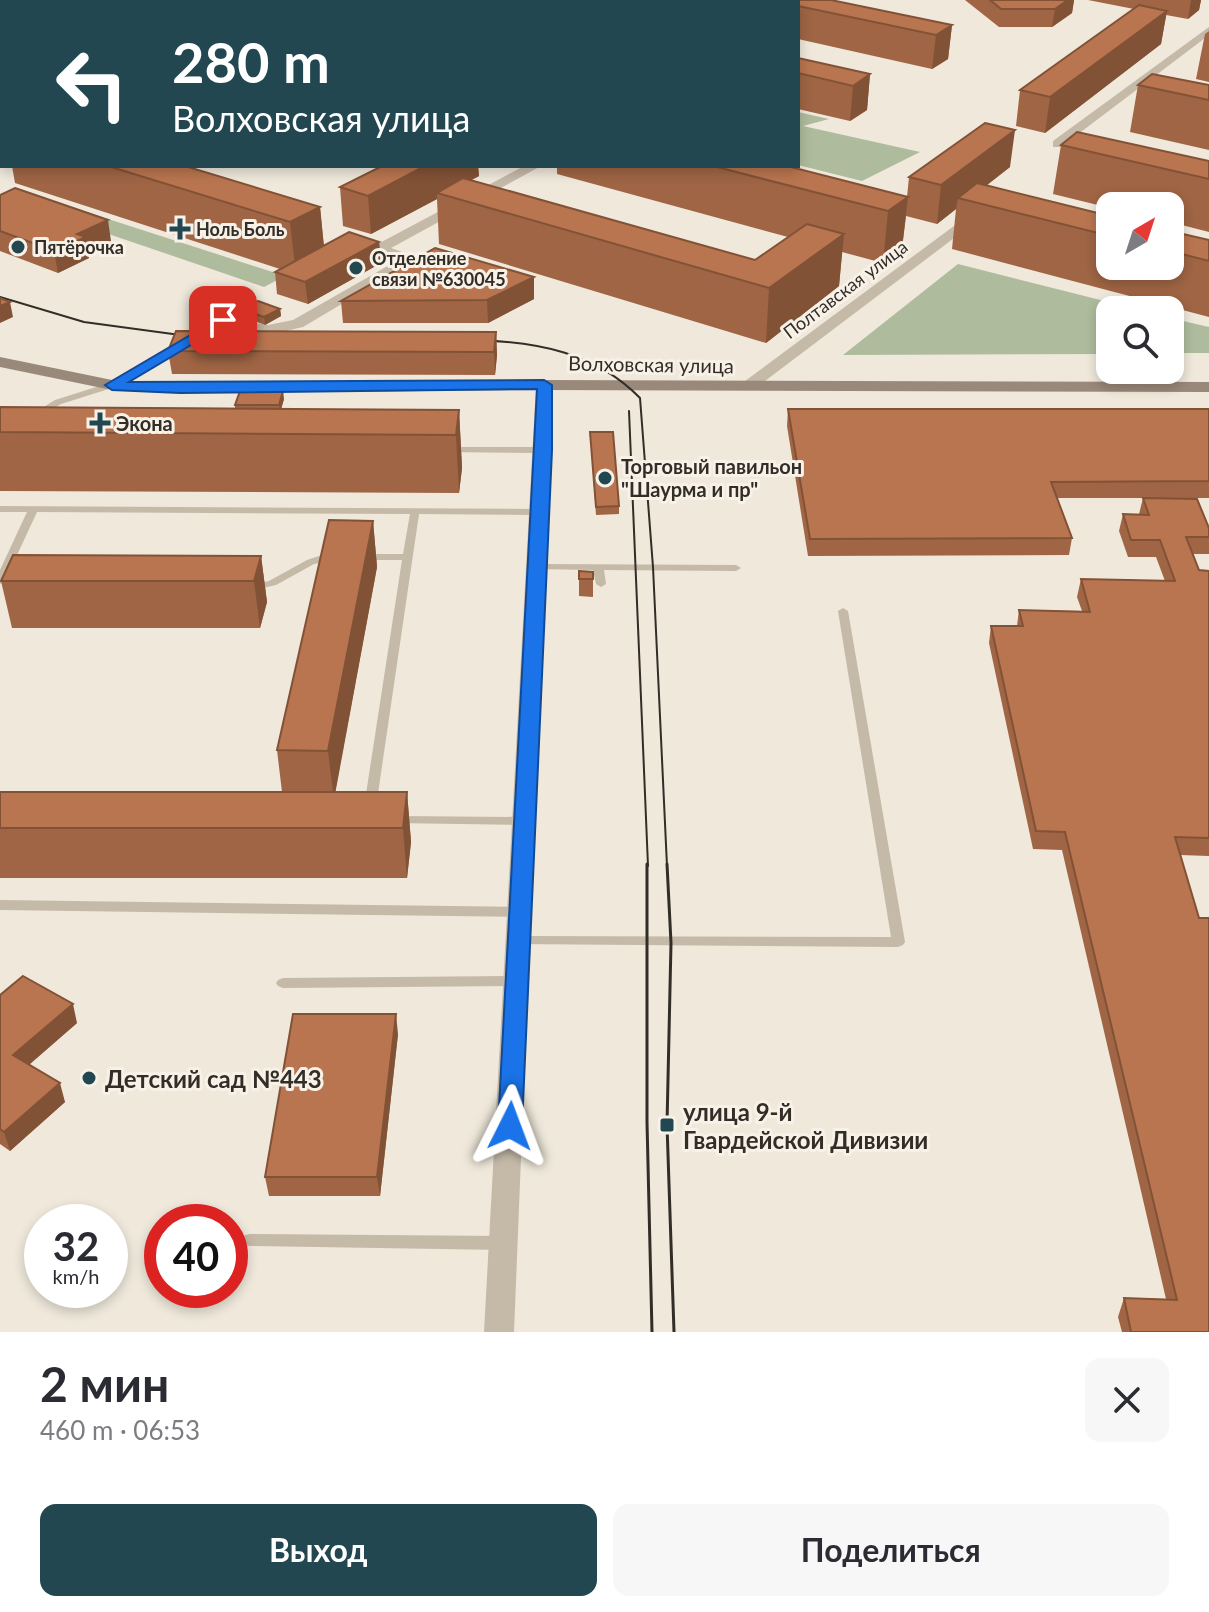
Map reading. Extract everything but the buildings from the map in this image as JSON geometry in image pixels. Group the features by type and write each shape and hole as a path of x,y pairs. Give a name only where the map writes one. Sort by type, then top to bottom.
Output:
{"main road":[{"name":"Волховская улица","path":"0,362 112,385 180,388 544,385 1209,387"}],"street":[{"path":"1057,144 1209,30"},
{"path":"112,385 223,320 268,330 298,324 412,258 379,249 530,168"},
{"name":"Полтавская улица","path":"747,387 967,223"},
{"path":"499,1332 544,450 544,385"}],"lane":[{"path":"23,422 58,402 112,385"},
{"path":"432,450 544,450"},
{"path":"0,509 541,512"},
{"path":"16,587 0,584 33,510"},
{"path":"415,511 368,820 525,821"},
{"path":"234,588 265,588 314,557 409,557"},
{"path":"538,567 736,568"},
{"path":"598,567 601,584"},
{"path":"519,941 898,942 843,611"},
{"path":"0,905 521,912"},
{"path":"283,983 517,981"},
{"path":"250,1240 504,1243"}],"green space":[{"path":"800,112 829,119 803,126 920,152 862,181 800,166"},
{"path":"15,189 285,276 264,287 0,197"},
{"path":"958,264 1096,299 1096,354 843,355"},
{"path":"1184,321 1209,327 1209,353 1184,353"}],"tram line":[{"path":"0,297 84,322 195,337"},
{"path":"475,340 521,343 564,352 604,370 640,398 653,567 667,866"},
{"path":"629,411 648,866"},
{"path":"647,864 647,1122 652,1332"},
{"path":"667,864 671,943 667,1125 674,1332"}],"place":[{"name":"Ноль Боль","path":"180,229"},
{"name":"Пятёрочка","path":"18,247"},
{"name":"Отделение связи №630045","path":"356,268"},
{"name":"Экона","path":"100,423"},
{"name":"Торговый павильон \"Шаурма и пр\"","path":"605,478"},
{"name":"Детский сад №443","path":"89,1078"},
{"name":"улица 9-й Гвардейской Дивизии","path":"667,1125"}],"route":[{"path":"223,320 112,385 180,388 544,385 544,450 510,1126"}]}
